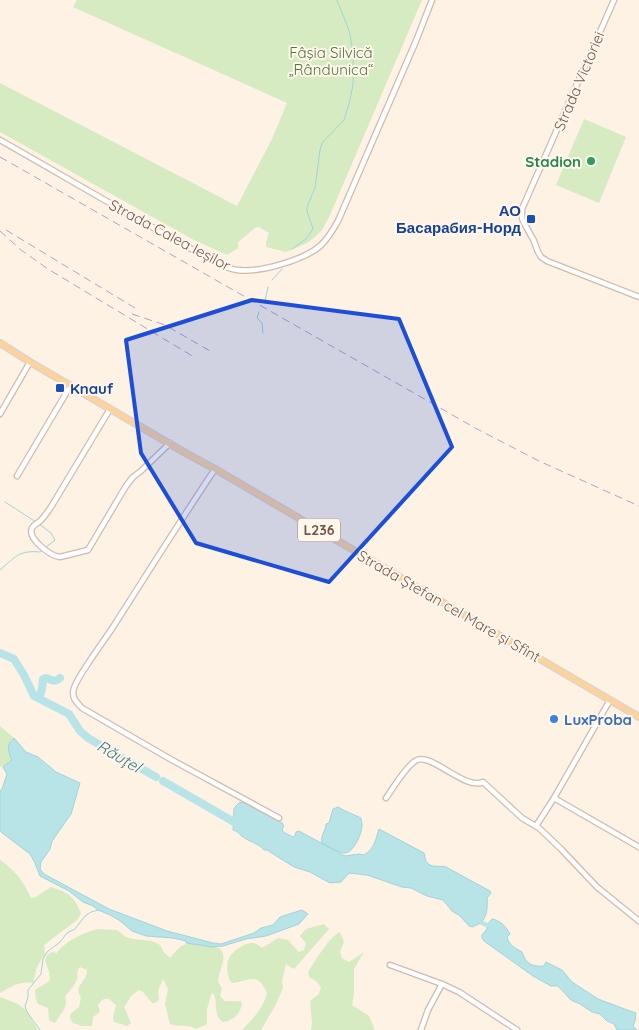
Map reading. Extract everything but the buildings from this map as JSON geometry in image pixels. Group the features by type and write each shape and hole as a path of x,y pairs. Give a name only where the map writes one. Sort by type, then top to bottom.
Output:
{"main road":[{"name":"Strada Ștefan cel Mare și Sfînt","path":"0,343 639,717"}],"street":[{"name":"Strada Calea Ieșilor","path":"0,140 135,218 230,268 254,270 296,258 318,247 328,238 338,221 432,0"},
{"name":"Strada Victoriei","path":"614,0 522,209 522,217 538,252 547,262 639,297"},
{"path":"0,414 30,362"},
{"path":"17,476 71,385"},
{"path":"110,409 51,507 32,528 32,535 37,542 57,557 88,550 130,482 170,443"},
{"path":"215,469 82,672 76,682 73,697 87,711 279,818"},
{"path":"536,826 610,700"},
{"path":"386,798 407,769 415,761 422,758 469,782 479,784 483,782 522,818 536,826 561,849 597,887 639,921"},
{"path":"554,798 639,847"},
{"path":"390,965 442,984 472,1000 517,1030"},
{"path":"420,1030 442,984"}],"highlighted area":[{"path":"252,300 399,319 452,447 329,582 196,543 141,453 126,340"}],"green space":[{"name":"Fâşia Silvică „Rândunica“","path":"77,0 422,0 322,230 307,243 286,252 266,247 269,233 259,227 255,228 238,242 238,248 227,255 192,239 0,132 0,83 237,206 272,139 287,103 73,7"},
{"name":"Stadion","path":"584,119 626,137 599,203 556,185"},
{"path":"0,726 14,738 10,741 9,753 12,760 0,767"},
{"path":"0,860 18,877 31,898 36,897 51,887 70,896 81,914 77,920 44,945 45,955 37,968 34,983 20,983 0,993"},
{"path":"324,924 329,929 294,969 286,964 282,981 283,988 261,1030 242,1030 254,1018 267,993 260,982 256,980 248,979 232,983 230,981 227,966 231,955 248,943 257,944 262,948 278,938 288,940 299,952 304,950 306,943 300,936 306,929"},
{"path":"98,929 117,930 126,937 152,941 160,945 170,958 185,944 218,948 223,954 218,977 222,988 220,996 225,1001 241,1001 240,1011 233,1019 223,1022 218,1016 213,993 207,1009 207,1024 196,1029 189,1026 170,1024 165,1004 168,989 163,979 158,991 159,1000 155,1003 152,1003 139,990 132,995 124,1007 131,1023 127,1026 114,1022 113,1017 116,1005 107,999 102,1000 98,1005 100,1012 93,1017 92,1026 82,1026 73,1023 70,1018 71,1013 79,1007 81,998 78,989 87,973 87,970 80,967 76,981 65,996 66,1004 63,1010 55,1023 49,1020 48,1008 38,1004 35,990 50,980 45,961 47,955 54,951 56,954 64,945 75,938"},
{"path":"340,932 344,942 340,952 342,958 349,962 364,952 354,969 352,1005 369,1016 374,1030 311,1030 310,1001 319,994 321,987 309,977 308,973 327,944"},
{"path":"0,997 18,1004 26,1010 38,1030 0,1030"}],"water":[{"path":"14,738 26,752 38,757 56,772 80,783 71,814 52,841 50,849 41,862 40,869 44,874 109,909 167,931 213,943 221,944 254,933 261,928 273,925 280,917 302,910 308,914 299,924 266,936 212,947 186,943 186,941 173,938 146,936 132,931 119,920 83,902 69,891 40,876 30,854 1,832 0,791 7,774 3,767 12,760 8,748"},
{"path":"243,802 282,823 284,826 283,832 293,837 299,831 345,856 364,855 368,852 374,844 379,829 424,853 426,861 430,865 446,867 490,891 491,893 487,898 486,915 479,924 473,927 469,926 443,900 427,896 411,888 402,887 367,875 349,873 341,882 330,883 310,872 294,867 233,830 234,808"},
{"path":"338,807 361,818 362,824 359,838 354,847 344,853 322,843 326,824 329,823 333,809"},
{"path":"492,919 500,922 507,929 510,934 507,937 509,942 522,952 530,964 544,966 546,962 562,970 572,982 598,999 636,1013 633,1026 637,1030 617,1030 614,1024 607,1021 600,1014 592,1012 571,1000 558,986 551,986 533,976 484,941 482,935"}],"waterway":[{"path":"292,249 306,239 313,229 307,207 315,188 320,150 322,143 344,120 353,85 353,52 349,30 337,0"},
{"path":"272,280 282,269"},
{"path":"265,301 268,287"},
{"path":"259,312 257,318 262,323 263,333"},
{"path":"5,502 36,522"},
{"path":"0,570 18,555 27,552 40,552 55,540 51,533 39,524"},
{"name":"Răuțel","path":"0,653 14,659 34,696 69,714 80,731 88,738 156,777"},
{"path":"39,698 43,679 55,681 60,678"},
{"name":"Răuțel","path":"163,781 241,826"},
{"path":"40,1030 25,1006 28,990 41,974 43,959 47,952 60,942 67,933 75,929 85,916 98,910"},
{"path":"482,923 487,925"}],"railway":[{"path":"0,157 477,429 539,461 639,506"},
{"path":"6,230 135,308"},
{"path":"0,231 21,250 48,269 194,357"},
{"path":"132,314 165,325 210,351"}],"place":[{"name":"Stadion","path":"591,161"},
{"name":"АО Басарабия-Норд","path":"531,219"},
{"name":"Knauf","path":"60,388"},
{"name":"LuxProba","path":"554,719"}]}
